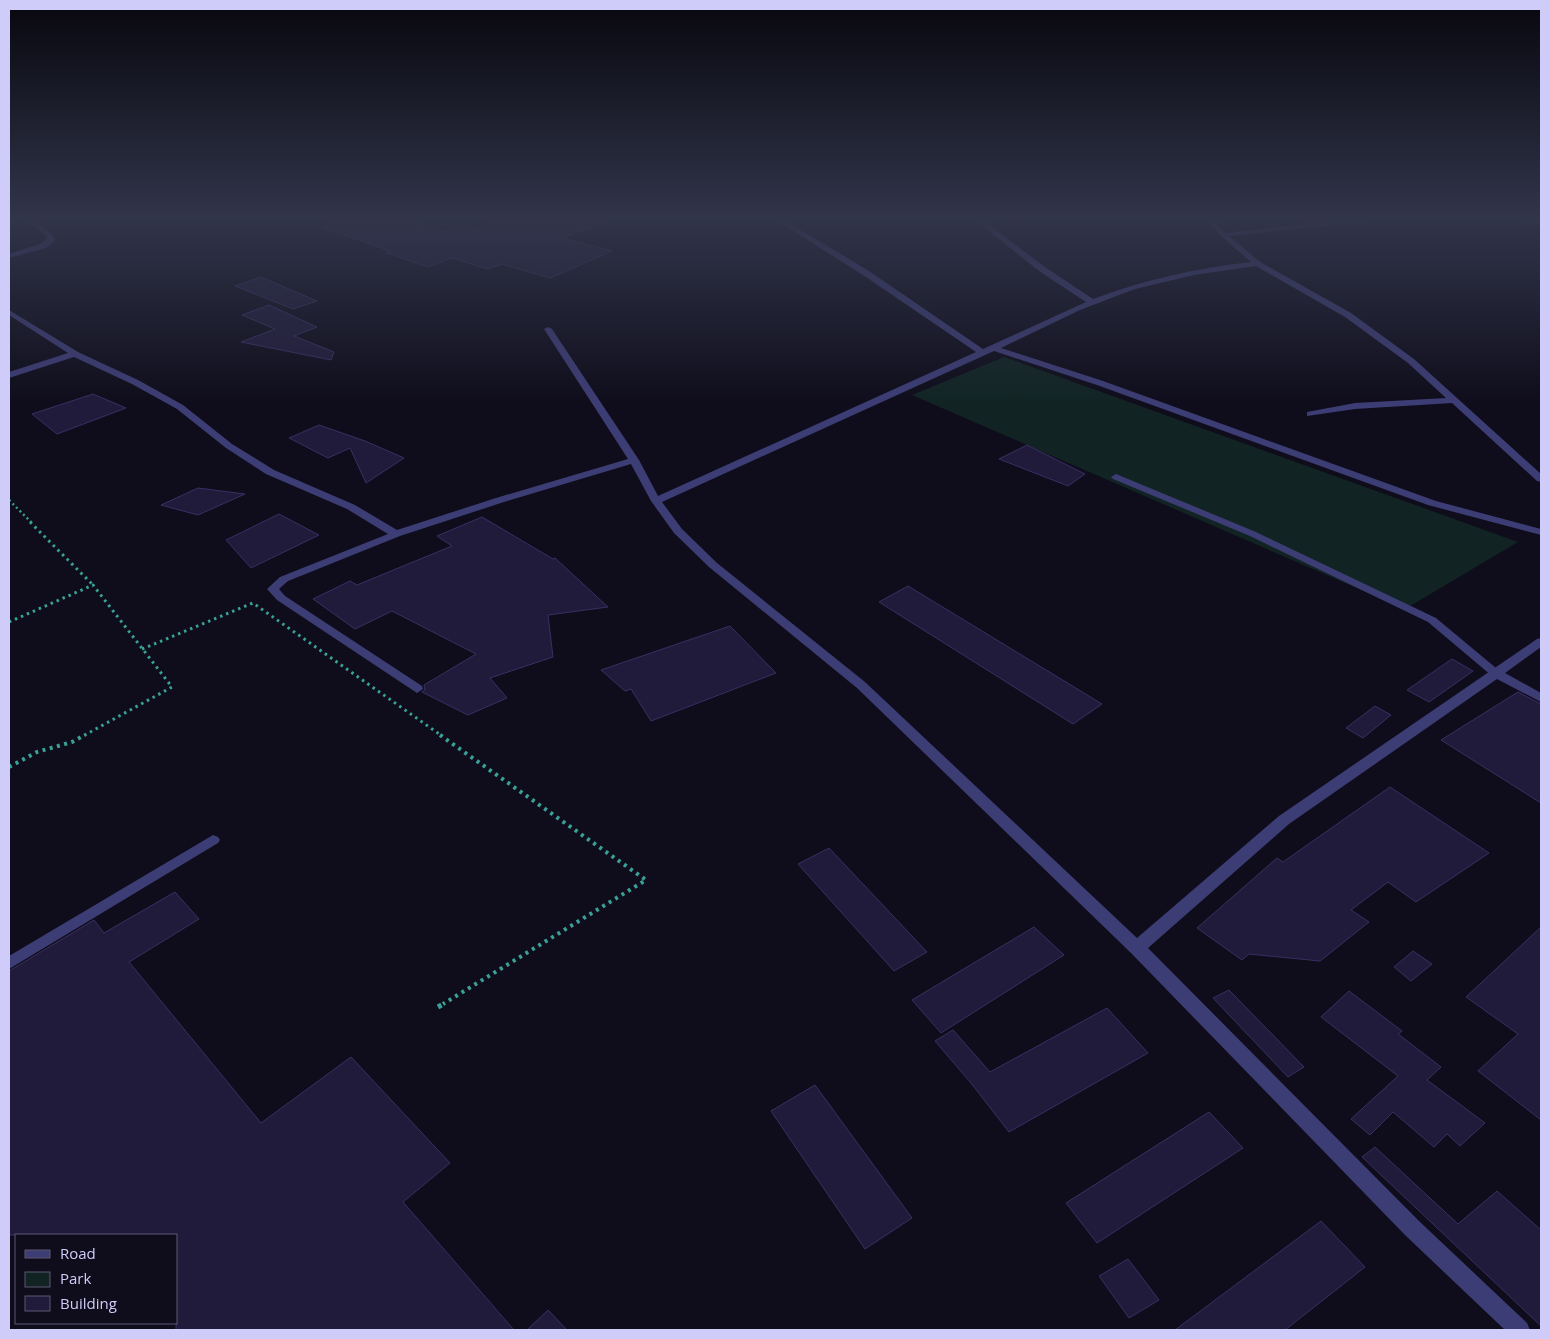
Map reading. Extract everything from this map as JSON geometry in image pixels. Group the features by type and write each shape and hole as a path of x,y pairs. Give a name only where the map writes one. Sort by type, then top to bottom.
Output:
{"street":[{"path":"876,279 984,352"},
{"path":"1058,279 1092,302"},
{"path":"656,501 822,423 994,348 1092,302 1159,279"},
{"path":"1285,279 1348,315 1410,361 1456,400 1541,479"},
{"path":"9,312 75,354 135,382 180,407 229,446 270,472 351,506 396,534"},
{"path":"548,328 634,460 656,501 678,531 713,566 861,685 1137,948 1412,1228 1520,1330"},
{"path":"994,348 1100,383 1258,442 1432,503 1541,532"},
{"path":"9,375 75,354"},
{"path":"1310,414 1355,406 1456,400"},
{"path":"417,689 281,598 273,589 284,579 396,534 500,500 634,460"},
{"path":"1137,948 1284,820 1541,642"},
{"path":"1496,673 1541,698"}],"lane":[{"path":"1116,477 1253,534 1432,620 1496,673"},
{"path":"9,963 213,840"}],"path":[{"path":"9,500 93,585 172,687 72,742 37,752 9,767"},
{"path":"9,622 93,585"},
{"path":"142,649 252,603 646,880 438,1007"}],"green space":[{"path":"1004,357 1518,542 1405,609 912,395"}],"building":[{"path":"254,279 267,279 317,301 293,309 235,286"},
{"path":"269,305 317,327 294,336 334,352 331,360 241,342 275,329 242,315"},
{"path":"93,394 126,408 57,434 32,414"},
{"path":"319,425 365,441 404,458 366,483 350,448 328,458 289,438"},
{"path":"1027,445 1085,474 1068,486 999,459"},
{"path":"198,488 245,494 198,515 161,505"},
{"path":"279,514 319,535 251,568 226,540"},
{"path":"482,517 553,559 555,558 608,607 548,615 553,657 490,678 507,698 468,715 422,692 425,690 424,685 476,654 392,611 355,629 313,599 350,581 357,585 452,546 437,536"},
{"path":"908,586 1102,704 1073,724 879,602"},
{"path":"730,626 776,673 651,721 631,689 625,691 601,670"},
{"path":"1452,659 1473,671 1429,702 1407,690"},
{"path":"1518,692 1541,704 1541,803 1441,740"},
{"path":"1375,706 1391,715 1363,738 1346,728"},
{"path":"1390,787 1489,853 1416,902 1388,882 1351,910 1369,922 1320,961 1249,954 1242,960 1197,928 1277,858 1283,862"},
{"path":"829,848 927,952 894,971 798,864"},
{"path":"175,892 199,919 129,962 261,1123 351,1057 450,1163 403,1202 514,1330 176,1330 176,1324 178,1324 178,1234 9,1235 9,971 94,920 104,933"},
{"path":"1034,927 1064,955 941,1033 912,1000"},
{"path":"1541,927 1541,1120 1478,1071 1518,1034 1466,997"},
{"path":"1413,951 1432,964 1411,981 1394,967"},
{"path":"1229,990 1304,1067 1288,1077 1213,998"},
{"path":"1349,991 1402,1031 1398,1034 1441,1067 1427,1080 1485,1123 1460,1146 1447,1134 1434,1147 1393,1112 1370,1135 1351,1119 1398,1076 1321,1017"},
{"path":"1107,1008 1148,1053 1009,1132 935,1041 953,1030 990,1072"},
{"path":"815,1085 912,1218 865,1249 771,1111"},
{"path":"1209,1112 1243,1148 1097,1243 1066,1203"},
{"path":"1375,1147 1458,1224 1497,1191 1541,1230 1541,1326 1362,1157"},
{"path":"1321,1221 1365,1267 1285,1330 1175,1330"},
{"path":"1128,1259 1159,1300 1129,1318 1099,1276"},
{"path":"548,1310 567,1330 527,1330"}]}
